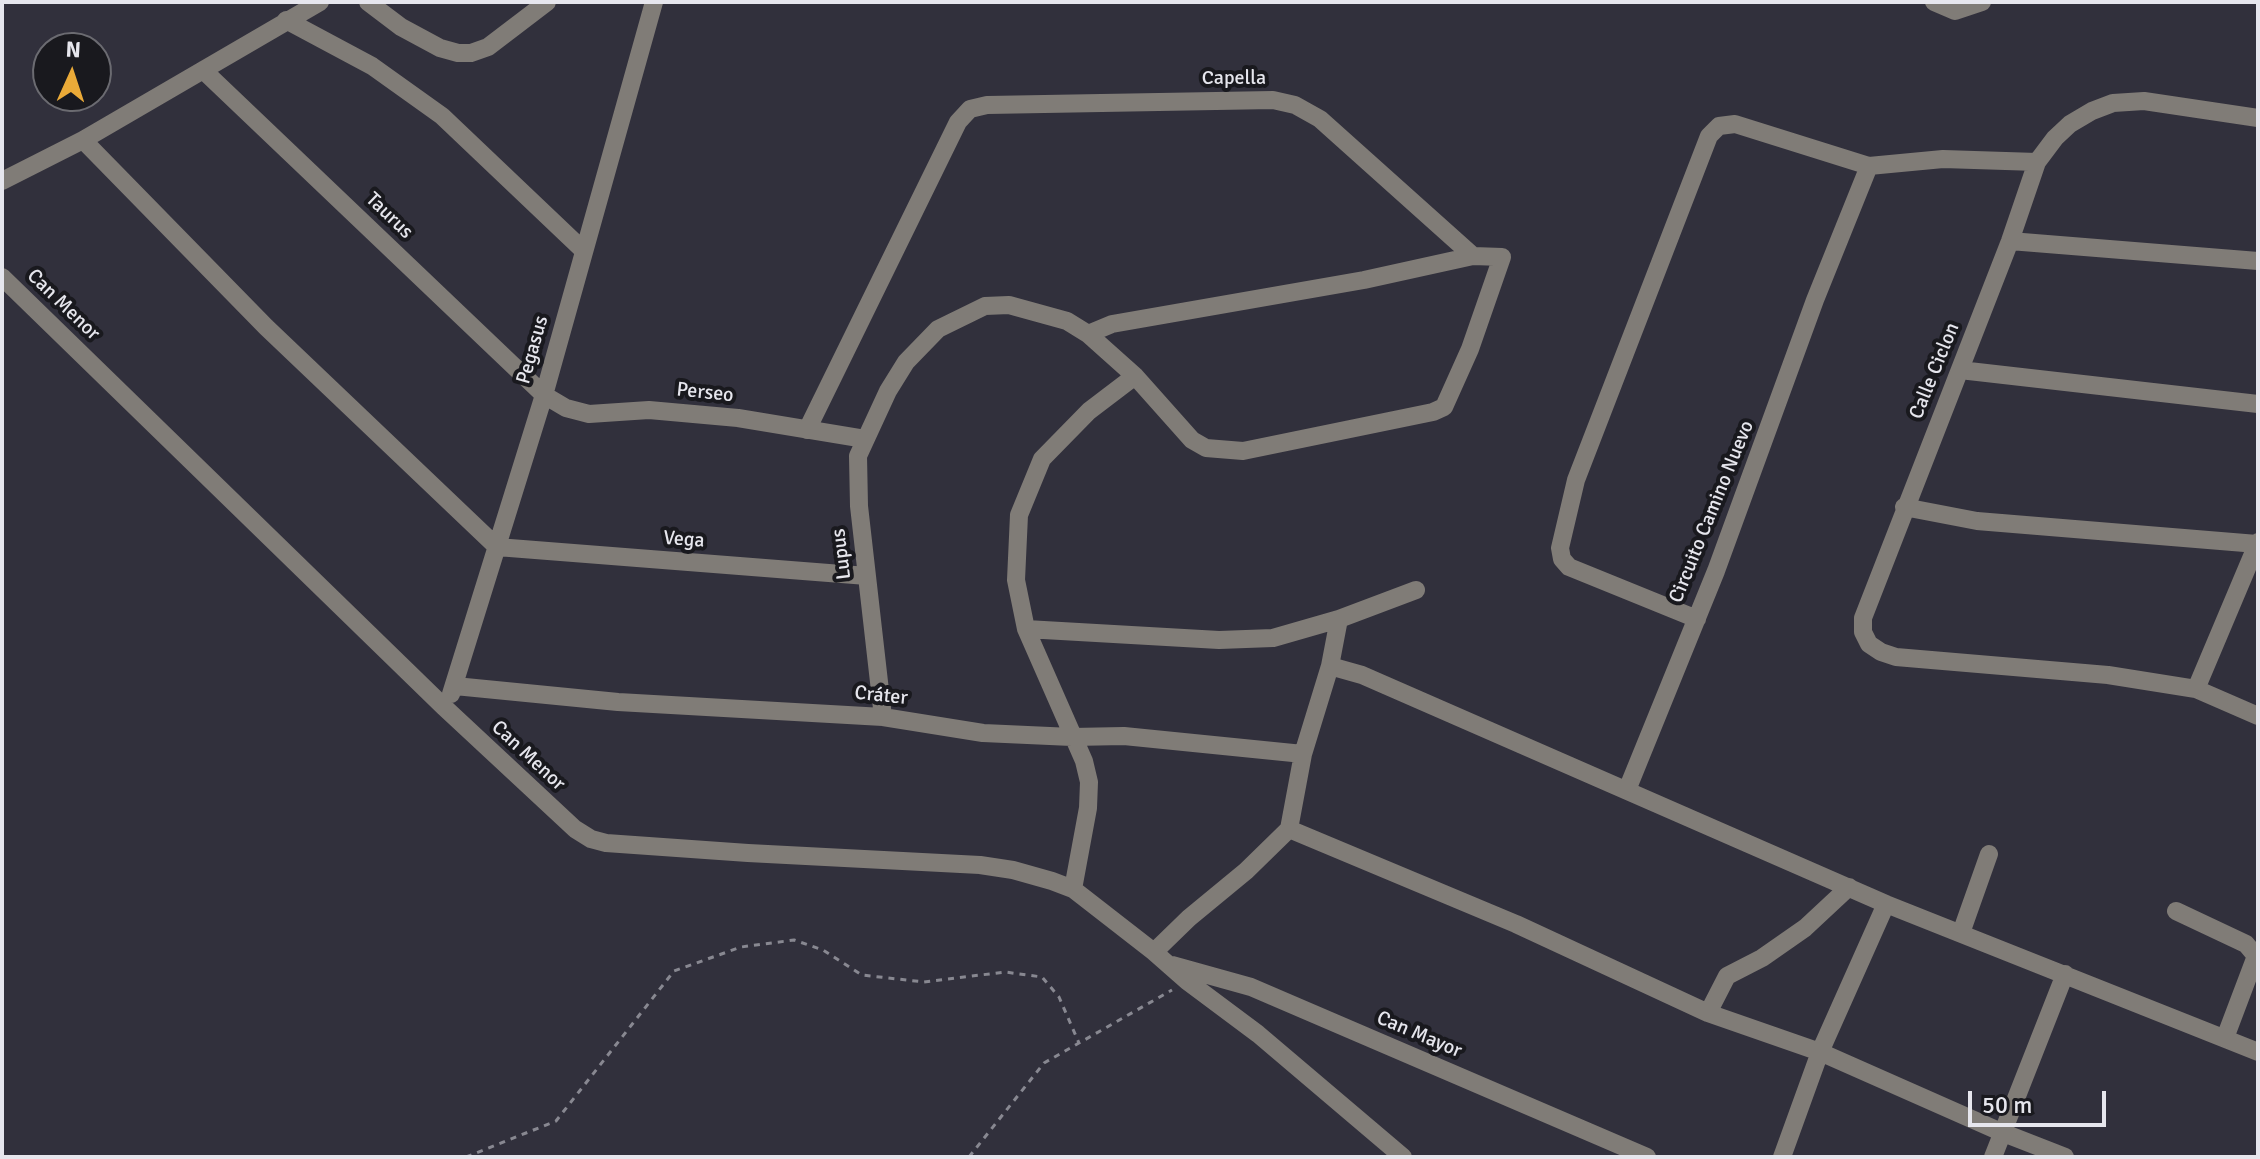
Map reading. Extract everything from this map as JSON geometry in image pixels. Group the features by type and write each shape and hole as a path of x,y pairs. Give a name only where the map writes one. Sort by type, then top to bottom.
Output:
{"street":[{"path":"2,181 83,140 320,2"},
{"path":"368,2 401,27 440,48 471,53 488,47 547,2"},
{"name":"Pegasus","path":"444,707 455,686 544,395 654,2"},
{"path":"1934,2 1955,11 1982,2"},
{"path":"286,20 372,66 442,116 584,251"},
{"name":"Taurus","path":"203,70 544,395"},
{"name":"Capella","path":"807,430 958,122 970,109 987,105 1273,100 1295,105 1320,119 1473,256 1502,257 1451,397 1444,407 1433,412 1243,451 1222,451 1206,448 1192,440 1135,376"},
{"name":"Calle Ciclon","path":"2196,689 2108,675 1896,657 1869,644 1863,632 1863,618 2010,241 2037,162 2055,138 2070,124 2113,103 2144,101 2258,118"},
{"name":"Circuito Camino Nuevo","path":"1735,124 1869,166 1815,300 1697,619 1569,567 1562,559 1560,548 1576,480 1709,136 1719,126 1735,124"},
{"path":"83,140 266,327 497,547"},
{"path":"1869,166 1943,159 2037,162"},
{"path":"2010,241 2258,261"},
{"path":"1088,334 1112,324 1364,280 1473,256"},
{"name":"Can Menor","path":"2,277 444,707 575,829 591,839 606,843 980,865 1013,870 1073,889 1258,1034 1403,1157"},
{"name":"Lupus","path":"883,717 859,506 858,456 888,391 906,362 938,329 985,306 1009,305 1067,321 1088,334 1135,376"},
{"path":"1960,370 2258,404"},
{"path":"1073,889 1088,808 1089,782 1084,761 1026,629 1016,580 1019,515 1042,459 1089,411 1135,376"},
{"name":"Perseo","path":"544,395 566,408 589,414 649,410 738,418 865,439"},
{"path":"1904,507 1977,521 2258,543 2196,689 2258,716"},
{"name":"Vega","path":"497,547 867,576"},
{"path":"1026,629 1219,640 1273,638 1339,619 1416,590"},
{"path":"1154,952 1289,829 1303,754 1330,666 1339,619"},
{"path":"1627,790 1697,619"},
{"path":"1330,666 1362,675 1886,904 2258,1052"},
{"name":"Cráter","path":"455,686 618,702 883,717 983,733 1124,736 1303,754"},
{"path":"1289,829 1516,924 1708,1013 1820,1052 2065,1157"},
{"path":"1961,933 1989,854"},
{"path":"1708,1013 1727,976 1762,958 1805,928 1849,887"},
{"path":"1782,1157 1820,1052 1886,904"},
{"path":"2176,911 2246,944 2256,956 2225,1038"},
{"name":"Can Mayor","path":"1169,965 1251,987 1647,1157"},
{"path":"1993,1157 2065,974"}],"path":[{"path":"466,1157 556,1121 674,971 741,947 794,940 823,950 862,975 924,982 1005,972 1042,977 1059,997 1079,1043"},
{"path":"969,1157 1044,1063 1187,981"}]}
